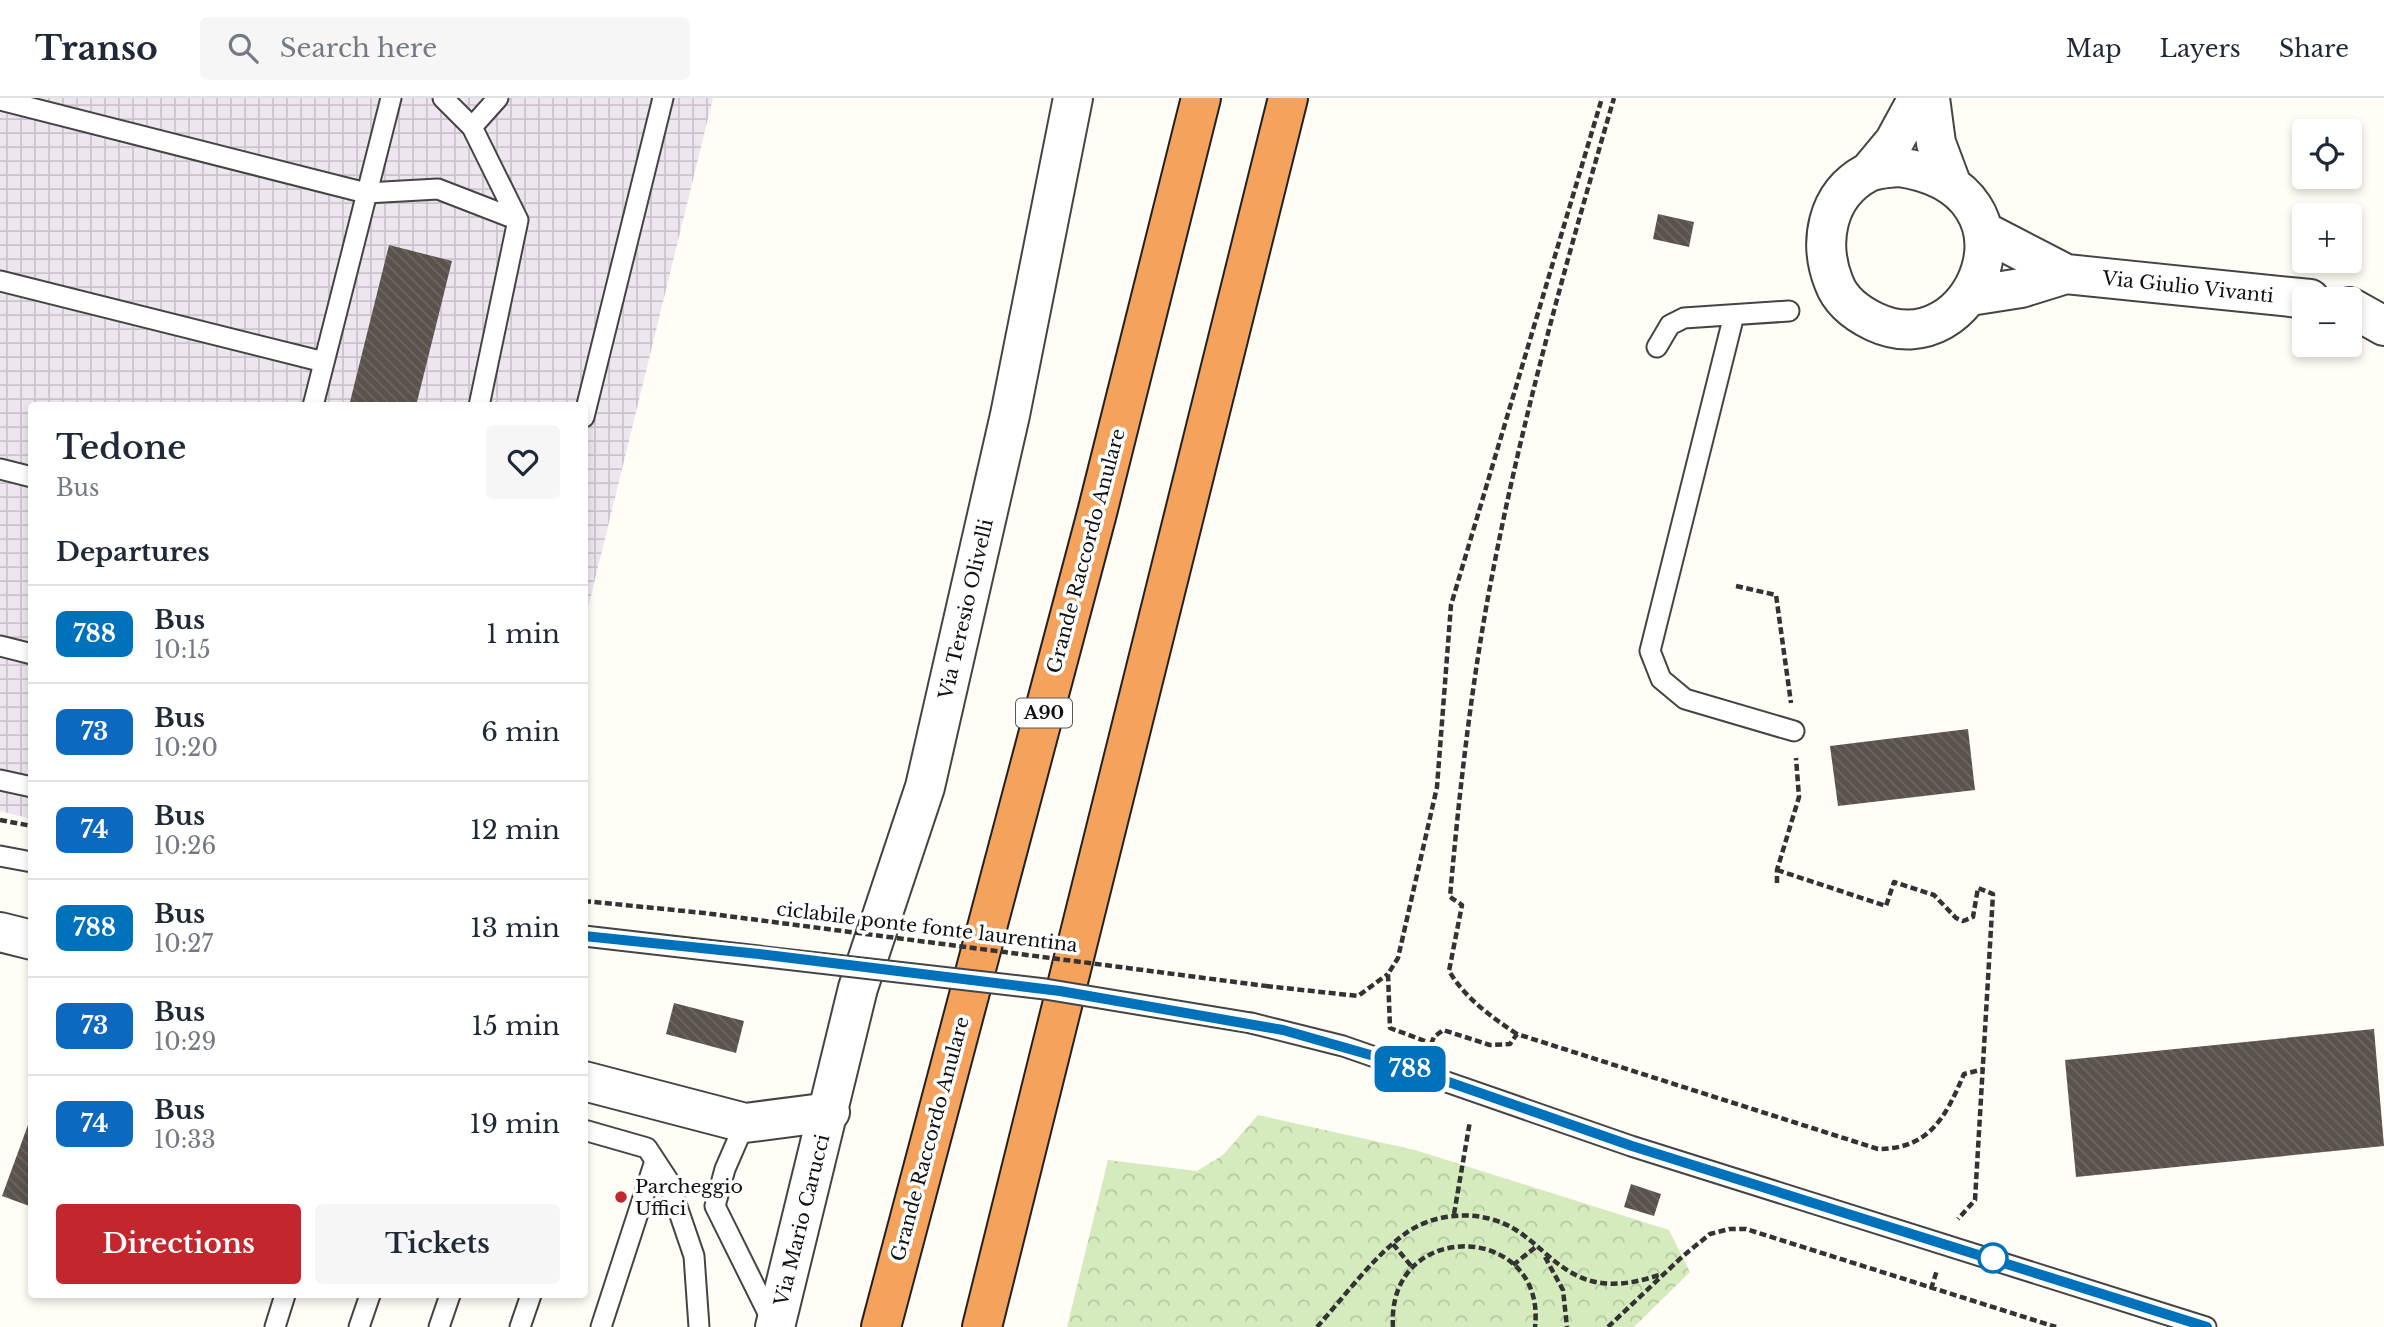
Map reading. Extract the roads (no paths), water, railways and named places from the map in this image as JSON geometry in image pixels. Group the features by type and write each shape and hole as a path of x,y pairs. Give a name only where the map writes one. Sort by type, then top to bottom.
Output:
{"highway":[{"name":"Grande Raccordo Anulare","path":"881,1327 1097,513 1201,98"},
{"path":"982,1327 1288,98"}],"street":[{"name":"Via Teresio Olivelli","path":"830,1112 858,988 925,787 1010,415 1073,98"},
{"path":"1869,172 1899,167 1922,170 1951,183 1973,206 1985,232 1983,267 1970,296 1948,317 1918,328 1886,327 1858,314 1837,292 1825,262 1825,228 1843,191 1869,172 1894,142 1917,98"},
{"path":"1930,98 1936,143 1951,183"},
{"name":"Via Giulio Vivanti","path":"1985,232 2066,274 2292,297"},
{"name":"Via Giulio Vivanti","path":"1970,296 2021,288 2066,274"},
{"path":"2362,296 2384,290"},
{"path":"2362,314 2384,326"},
{"path":"0,932 28,939"},
{"name":"Via Mario Carucci","path":"588,1082 745,1123 830,1112 775,1327"}],"lane":[{"path":"314,402 391,98"},
{"path":"443,98 472,127 518,220 480,402"},
{"path":"472,127 498,98"},
{"path":"588,402 663,98"},
{"path":"0,100 366,192 438,189 518,220"},
{"path":"0,281 324,362"},
{"path":"1657,347 1670,325 1684,318 1789,311"},
{"path":"1734,315 1650,650 1661,678 1685,699 1794,739"},
{"path":"0,469 28,476"},
{"path":"0,646 28,653"},
{"path":"0,780 28,787"},
{"path":"0,856 28,861"},
{"path":"588,936 1055,990 1251,1023 1343,1046 1632,1146 2206,1327"},
{"path":"745,1123 725,1168 715,1206 775,1327"},
{"path":"588,1131 647,1147 668,1180 694,1256 699,1327"},
{"path":"601,1327 655,1161"},
{"path":"275,1327 284,1298"},
{"path":"359,1327 369,1298"},
{"path":"439,1327 449,1298"},
{"path":"520,1327 530,1298"}],"place":[{"name":"Parcheggio Uffici","path":"621,1197"}]}
